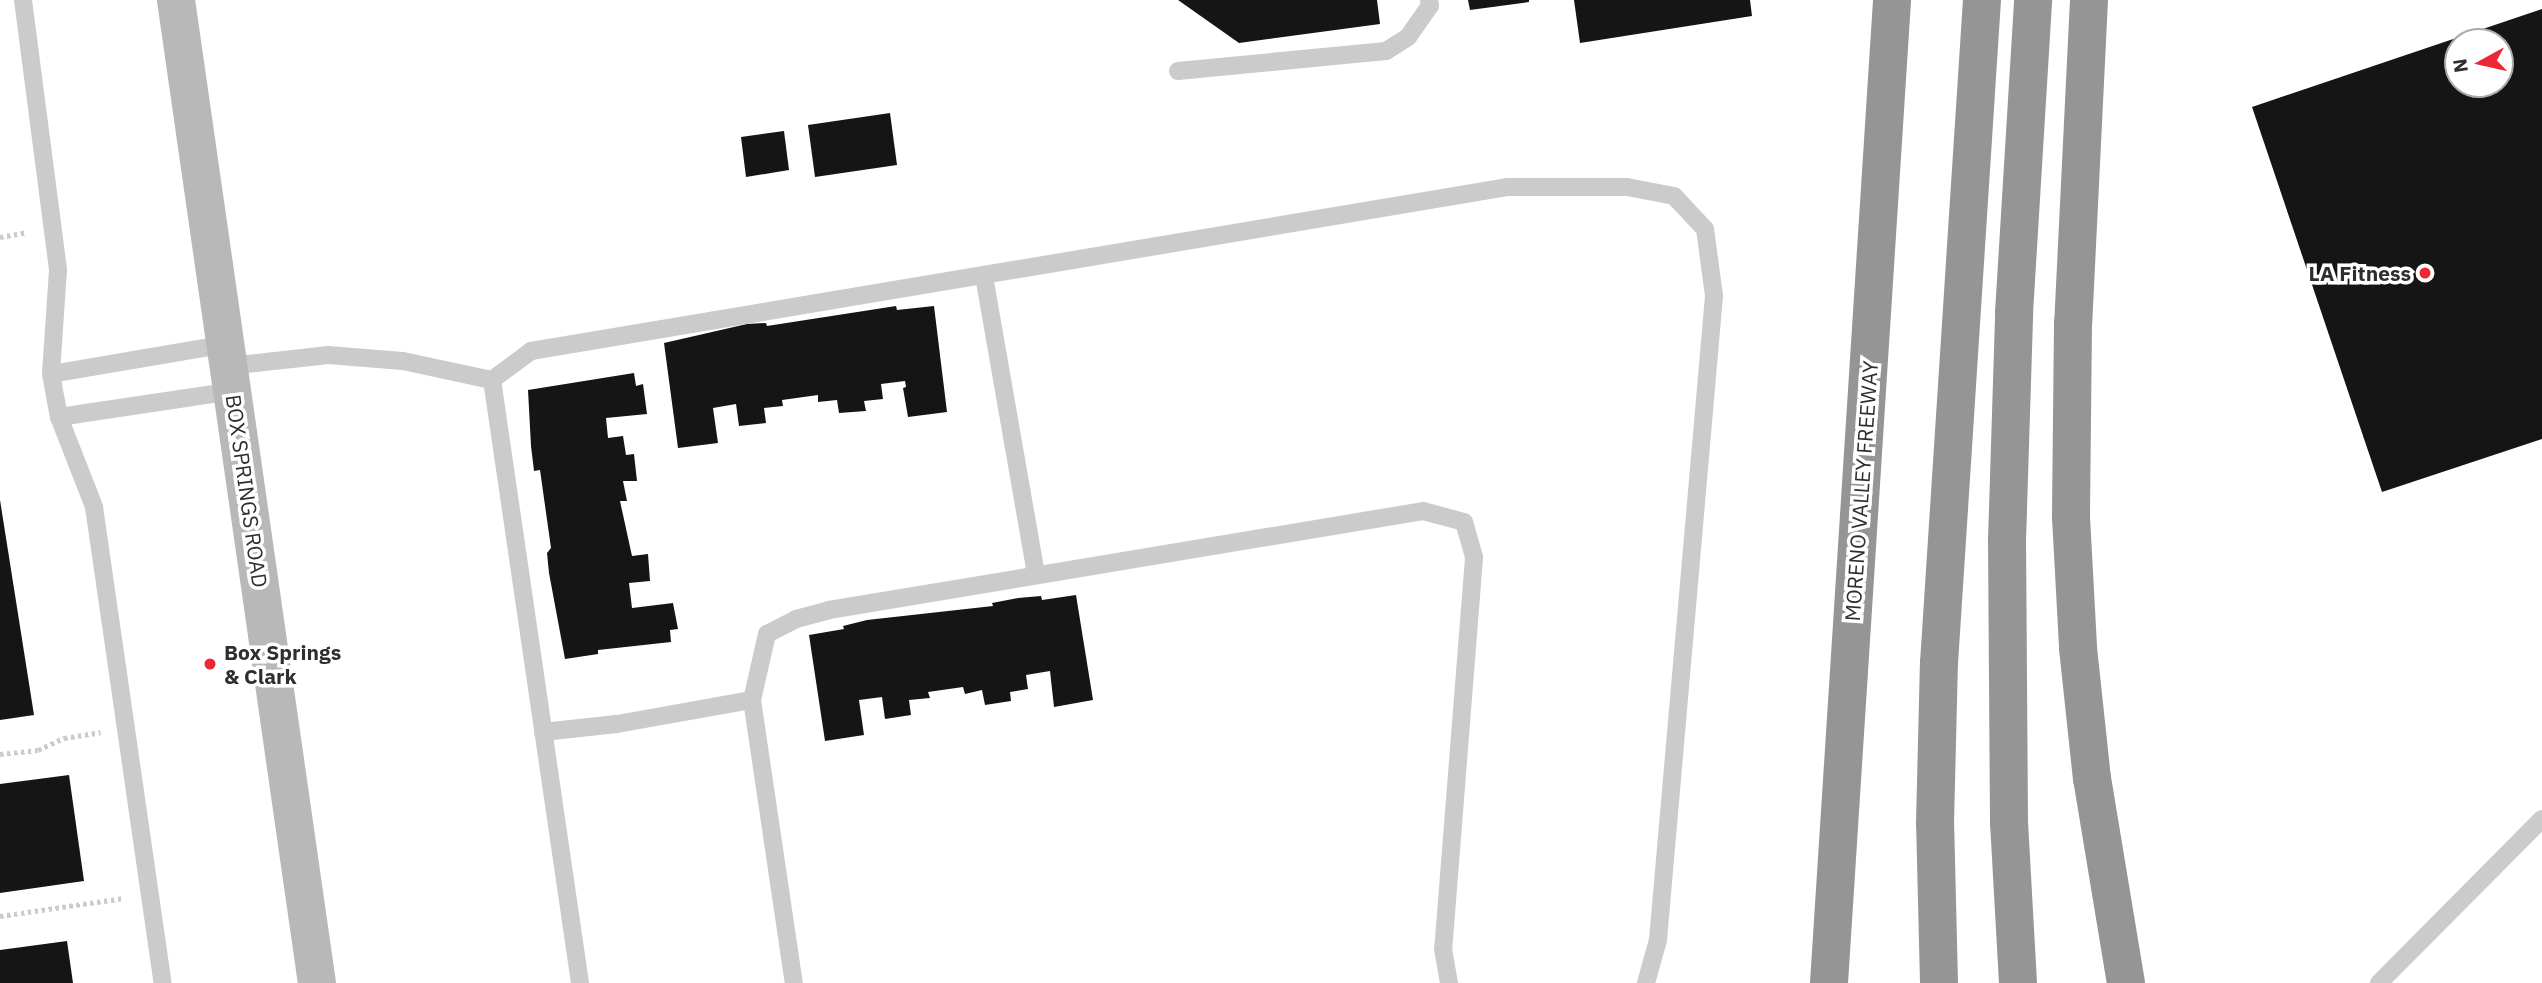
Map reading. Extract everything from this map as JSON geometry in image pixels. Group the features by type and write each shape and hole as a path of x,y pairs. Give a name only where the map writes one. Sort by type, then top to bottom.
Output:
{"highway":[{"name":"MORENO VALLEY FREEWAY","path":"1829,983 1892,0"},
{"path":"1939,983 1935,824 1939,663 1982,0"},
{"path":"2018,983 2009,822 2007,541 2014,313 2033,0"},
{"path":"2089,0 2073,323 2071,517 2078,648 2092,778 2126,983"},
{"path":"1838,849 1845,983"}],"main road":[{"name":"BOX SPRINGS ROAD","path":"176,0 317,983"}],"lane":[{"path":"23,0 58,270 51,374 59,417 94,507 163,983"},
{"path":"1178,71 1386,51 1408,37 1430,6 1429,0"},
{"path":"51,374 229,367 328,355 403,361 492,380 531,351 1508,187 1627,187 1674,196 1705,229 1714,296 1658,940 1646,983"},
{"path":"984,276 1036,575"},
{"path":"59,417 229,367"},
{"path":"492,380 579,983"},
{"path":"794,983 752,700 767,634 796,619 1036,575 1194,551 1423,511 1464,522 1474,558 1443,949 1449,983"},
{"path":"543,732 617,724 752,700"},
{"path":"2379,983 2542,819"}],"path":[{"path":"0,754 38,750 64,738 126,729"},
{"path":"0,915 150,893"}],"building":[{"path":"1178,0 1377,0 1380,24 1239,43"},
{"path":"1468,0 1529,0 1529,2 1470,10"},
{"path":"1574,0 1750,0 1752,16 1580,43"},
{"name":"LA Fitness","path":"2542,9 2542,439 2382,492 2252,107 2444,42 2444,98 2514,98 2514,28 2486,28"},
{"path":"890,113 897,165 815,177 808,125"},
{"path":"784,131 789,170 746,177 741,137"},
{"path":"896,306 897,310 934,306 947,412 908,417 903,388 906,387 905,381 881,384 883,399 864,401 866,411 839,413 837,400 818,402 818,395 782,400 783,406 764,408 766,423 739,426 736,404 713,408 718,443 678,448 664,343 747,324 766,323 767,326"},
{"path":"634,373 636,386 643,384 647,414 606,418 608,438 623,436 626,455 634,454 637,481 623,481 627,501 620,501 632,556 648,554 650,581 629,583 632,608 673,603 678,629 670,630 671,642 598,650 598,654 565,659 549,573 547,553 551,548 540,470 534,471 528,390"},
{"path":"0,500 34,715 0,720"},
{"path":"1076,595 1093,700 1054,707 1050,671 1026,675 1028,689 1010,692 1011,701 985,705 982,690 965,694 963,687 928,692 930,698 909,700 911,715 885,719 882,697 859,700 864,735 825,741 809,635 844,629 843,626 867,620 993,606 992,603 1018,598 1041,596 1042,600"},
{"path":"69,775 84,881 0,893 0,784"},
{"path":"67,941 73,983 0,983 0,950"}],"place":[{"name":"LA Fitness","path":"2425,273"},
{"name":"Box Springs & Clark","path":"210,664"}]}
